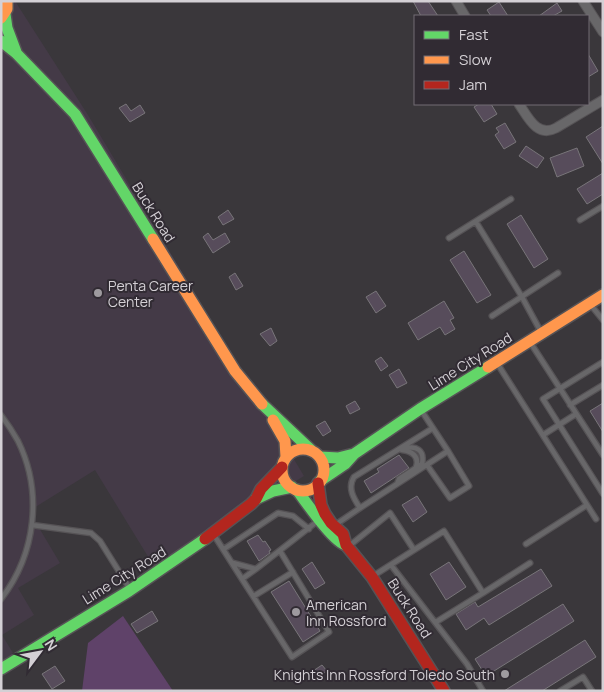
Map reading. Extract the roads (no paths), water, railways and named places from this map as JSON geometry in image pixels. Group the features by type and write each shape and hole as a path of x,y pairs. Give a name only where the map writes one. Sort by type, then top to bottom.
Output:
{"street":[{"path":"8,1 3,16 16,53"},
{"path":"456,1 464,15"},
{"path":"584,1 603,32"},
{"name":"Buck Road","path":"1,42 16,53 75,114 235,371 267,410 315,454"},
{"path":"520,105 534,126 548,131 603,100"},
{"name":"Lime City Road","path":"319,482 345,464 354,454 420,409 603,295"},
{"name":"Buck Road","path":"267,410 285,442 284,462"},
{"path":"296,450 315,454 323,465 324,471 319,482 310,489 295,488 286,482 283,477 284,462 296,450"},
{"name":"Lime City Road","path":"315,454 338,458 354,454"},
{"name":"Lime City Road","path":"256,499 261,489 284,462"},
{"name":"Buck Road","path":"319,482 321,505 325,514 343,534 347,546 372,577 444,691"},
{"name":"Buck Road","path":"295,488 341,544 347,546"},
{"name":"Lime City Road","path":"1,669 214,535 256,499 273,492 295,488"}],"lane":[{"path":"448,238 511,199"},
{"path":"580,220 603,206"},
{"path":"476,222 542,333"},
{"path":"492,316 558,273"},
{"path":"590,304 603,320"},
{"path":"529,341 603,455"},
{"path":"497,362 596,518"},
{"path":"603,362 543,399 603,494"},
{"path":"570,405 603,385"},
{"path":"420,409 470,486 450,498 428,464"},
{"path":"543,435 576,414"},
{"path":"1,415 17,440 26,461 33,498 32,525 27,548 18,572 1,599"},
{"path":"360,508 351,491 352,480 433,428"},
{"path":"359,474 365,473 401,450 413,447 418,448 422,451 424,457 422,464 399,479 396,485"},
{"path":"334,526 448,451"},
{"path":"526,544 588,506"},
{"path":"224,549 278,513 293,516 308,529"},
{"path":"347,546 390,513 414,550"},
{"path":"242,579 320,520"},
{"path":"32,525 91,533 100,540 130,589"},
{"path":"372,577 444,531 483,593"},
{"path":"214,535 292,657 329,632 280,552"},
{"path":"233,563 256,569"},
{"path":"436,622 530,563"},
{"path":"391,565 436,622 484,691"},
{"path":"254,596 293,572"},
{"path":"560,691 583,677 592,691"}],"place":[{"name":"Penta Career Center","path":"98,293"},
{"name":"American Inn Rossford","path":"296,612"},
{"name":"Knights Inn Rossford Toledo South","path":"505,674"}]}
